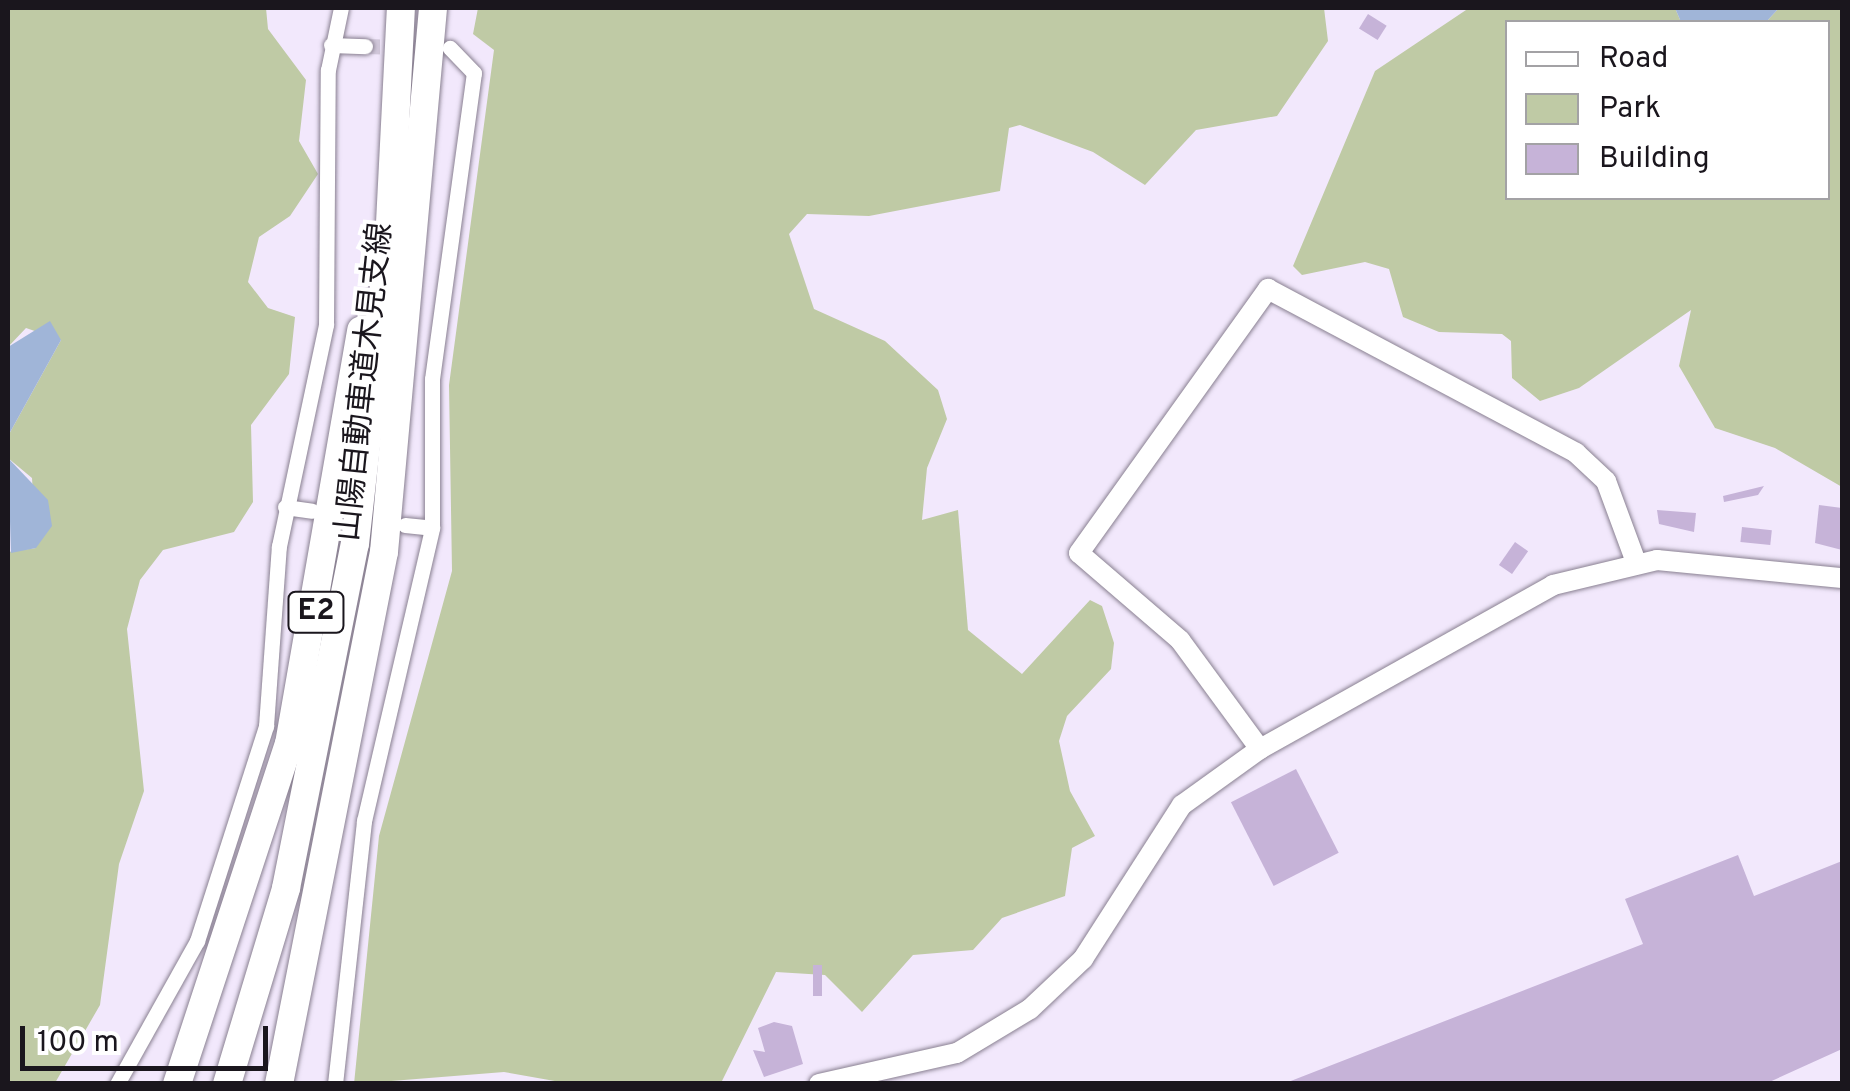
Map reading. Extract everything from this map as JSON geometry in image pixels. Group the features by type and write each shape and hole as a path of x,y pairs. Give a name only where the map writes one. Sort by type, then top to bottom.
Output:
{"highway":[{"name":"E2","path":"177,1084 290,744 396,126 401,8"},
{"name":"山陽自動車道木見支線","path":"345,760 384,552 433,8"},
{"path":"227,1084 286,888 342,620 396,126"},
{"path":"260,1084 345,760"},
{"path":"279,1084 345,760"}],"street":[{"path":"117,1084 196,942 246,802 275,664 285,507 326,324 331,46 341,8"},
{"path":"331,46 364,46"},
{"path":"334,1084 364,820 432,528 432,379 474,73 450,48"},
{"path":"1260,749 1180,640 1079,553 1268,288 1576,453 1606,481 1636,562"},
{"path":"285,507 312,511"},
{"path":"405,524 432,528"},
{"path":"818,1084 957,1053 1030,1009 1083,959 1182,805 1260,749 1553,585 1636,562 1842,578"}],"green space":[{"path":"8,8 266,8 268,29 306,80 299,141 318,174 290,216 259,237 248,282 268,308 295,317 289,374 251,425 253,502 234,532 163,550 140,580 127,629 144,791 119,864 100,1005 55,1083 8,1083 8,552 36,548 32,478 8,458 8,436 61,340 26,328 8,347"},
{"path":"478,8 1324,8 1328,41 1277,116 1196,130 1145,185 1093,152 1020,125 1009,128 1000,191 869,216 807,214 789,234 814,309 885,341 938,390 947,419 927,468 922,520 958,510 968,630 1022,674 1090,600 1102,606 1114,643 1111,669 1067,716 1059,741 1070,791 1095,836 1072,848 1065,896 1002,918 973,950 913,955 862,1012 825,975 776,972 721,1083 566,1083 504,1072 354,1084 379,836 452,571 449,385 494,50 473,34"},
{"path":"1469,8 1675,8 1680,20 1505,20 1505,200 1830,200 1830,20 1768,20 1779,8 1842,8 1842,487 1775,448 1715,428 1679,366 1691,310 1579,388 1540,401 1512,378 1511,341 1502,334 1439,332 1403,317 1389,269 1365,262 1302,275 1293,266 1375,71"}],"water":[{"path":"1675,8 1779,8 1768,20 1680,20"},
{"path":"50,321 61,340 8,436 8,347"},
{"path":"8,458 48,500 52,526 36,548 11,553"}],"building":[{"path":"1368,14 1387,26 1378,40 1359,28"},
{"path":"1764,486 1758,495 1724,502 1723,496"},
{"path":"1819,505 1842,508 1842,550 1815,543"},
{"path":"1657,510 1696,513 1694,532 1659,524"},
{"path":"1742,527 1772,530 1770,545 1740,542"},
{"path":"1515,542 1528,551 1512,574 1499,565"},
{"path":"1296,769 1339,853 1274,886 1231,802"},
{"path":"1738,855 1754,896 1842,861 1842,1049 1765,1084 1283,1084 1643,944 1625,899"},
{"path":"813,965 822,965 822,996 813,996"},
{"path":"774,1022 792,1026 803,1064 764,1077 753,1050 765,1052 758,1028"}],"tunnel":[{"path":"365,46 436,48"}]}
